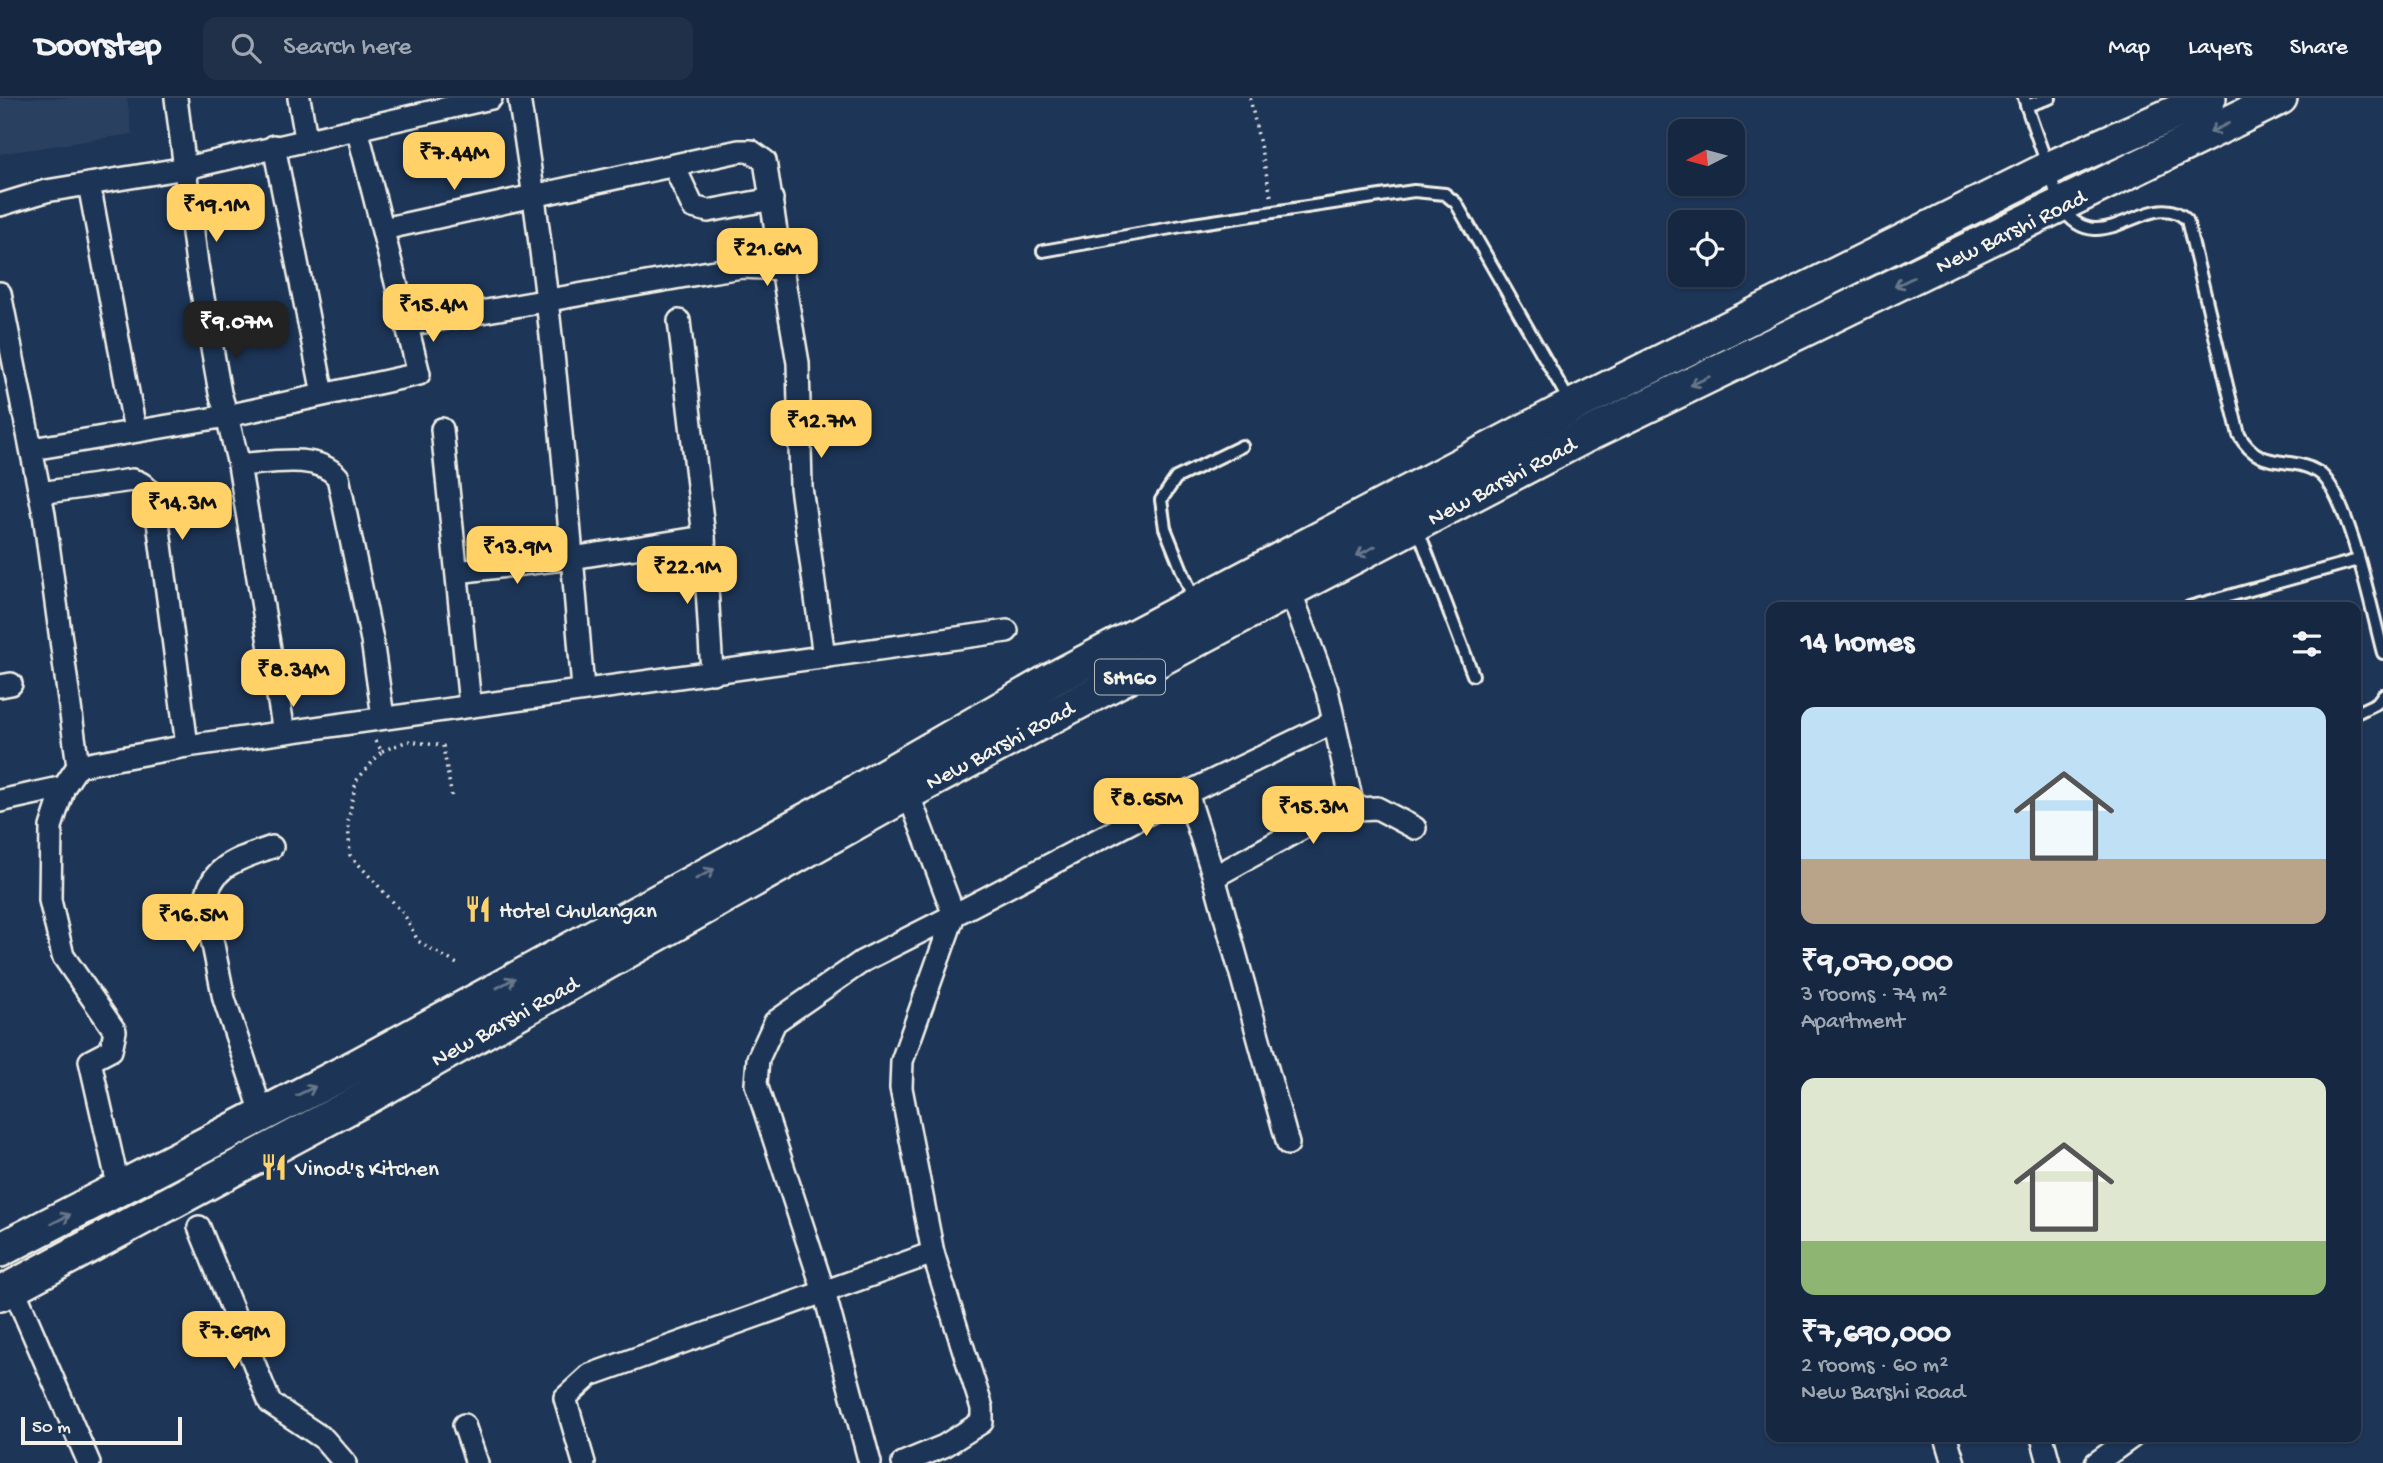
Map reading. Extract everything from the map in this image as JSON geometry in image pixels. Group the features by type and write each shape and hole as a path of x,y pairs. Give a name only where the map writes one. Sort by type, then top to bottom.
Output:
{"main road":[{"name":"New Barshi Road","path":"0,1250 359,1065 822,811 1051,680 1572,407 2048,169 2209,98"},
{"name":"New Barshi Road","path":"6,1291 354,1104 908,793 1290,590 1583,437 2280,98"}],"street":[{"path":"176,98 197,264 219,393 239,465 285,732"},
{"path":"299,98 306,138"},
{"path":"0,205 46,191 186,168 306,138 491,98"},
{"path":"519,98 535,195 547,300 583,689"},
{"path":"32,449 227,416 419,374 357,128"},
{"path":"274,146 323,394"},
{"path":"383,229 751,151 765,161 798,363 801,487 824,657"},
{"path":"674,166 693,206 708,211 772,199"},
{"path":"89,184 135,430"},
{"path":"407,325 731,269 782,269"},
{"path":"0,296 40,493 78,766 64,787 51,827 50,900 63,956 115,1031 111,1050 90,1061 119,1189"},
{"path":"679,321 704,537 712,673"},
{"path":"442,429 471,705"},
{"path":"239,465 308,462 331,469 338,477 372,640 383,717"},
{"path":"40,493 132,480 142,482 150,492 156,506 187,746"},
{"path":"457,572 572,558 704,537"},
{"path":"1290,590 1327,690 1353,807"},
{"path":"78,766 187,746 362,720 1007,631"},
{"path":"870,1463 824,1292 756,1084 758,1059 775,1022 863,961 1187,793 1334,722"},
{"path":"0,801 64,787"},
{"path":"903,1463 944,1446 982,1422 982,1408 933,1253 901,1088 902,1061 954,915 908,793"},
{"path":"1187,793 1214,877 1288,1144"},
{"path":"1214,877 1335,810 1353,807 1377,808 1415,828"},
{"path":"262,1113 224,999 205,905 206,890 215,874 229,862 272,847"},
{"path":"198,1227 270,1403 324,1439 345,1463"},
{"path":"584,1463 565,1398 590,1375 933,1253"},
{"path":"6,1291 89,1463"},
{"path":"464,1425 477,1463"},
{"path":"1948,1442 1954,1463"},
{"path":"2043,1442 2049,1463"},
{"path":"2096,1463 2125,1442"}],"lane":[{"path":"2050,98 2025,102 2061,206 2077,223 2091,231 2166,210 2179,212 2188,220 2239,435 2248,451 2266,460 2319,472 2338,494 2383,653"},
{"path":"1043,251 1414,191 1445,194 1456,203 1572,407"},
{"path":"1196,606 1165,528 1161,500 1176,478 1242,446"},
{"path":"1416,525 1474,675"},
{"path":"2207,602 2358,560"},
{"path":"2361,711 2377,704 2383,695"}],"path":[{"path":"1250,98 1274,212"},
{"path":"362,720 382,751"},
{"path":"452,798 443,746 408,741 382,751 356,781 348,821 350,855 404,914 418,941 457,964"}],"shaded area":[{"path":"0,98 127,98 132,134 0,154"}],"place":[{"name":"Hotel Chulangan","path":"478,909"},
{"name":"Vinod's Kitchen","path":"274,1167"}]}
